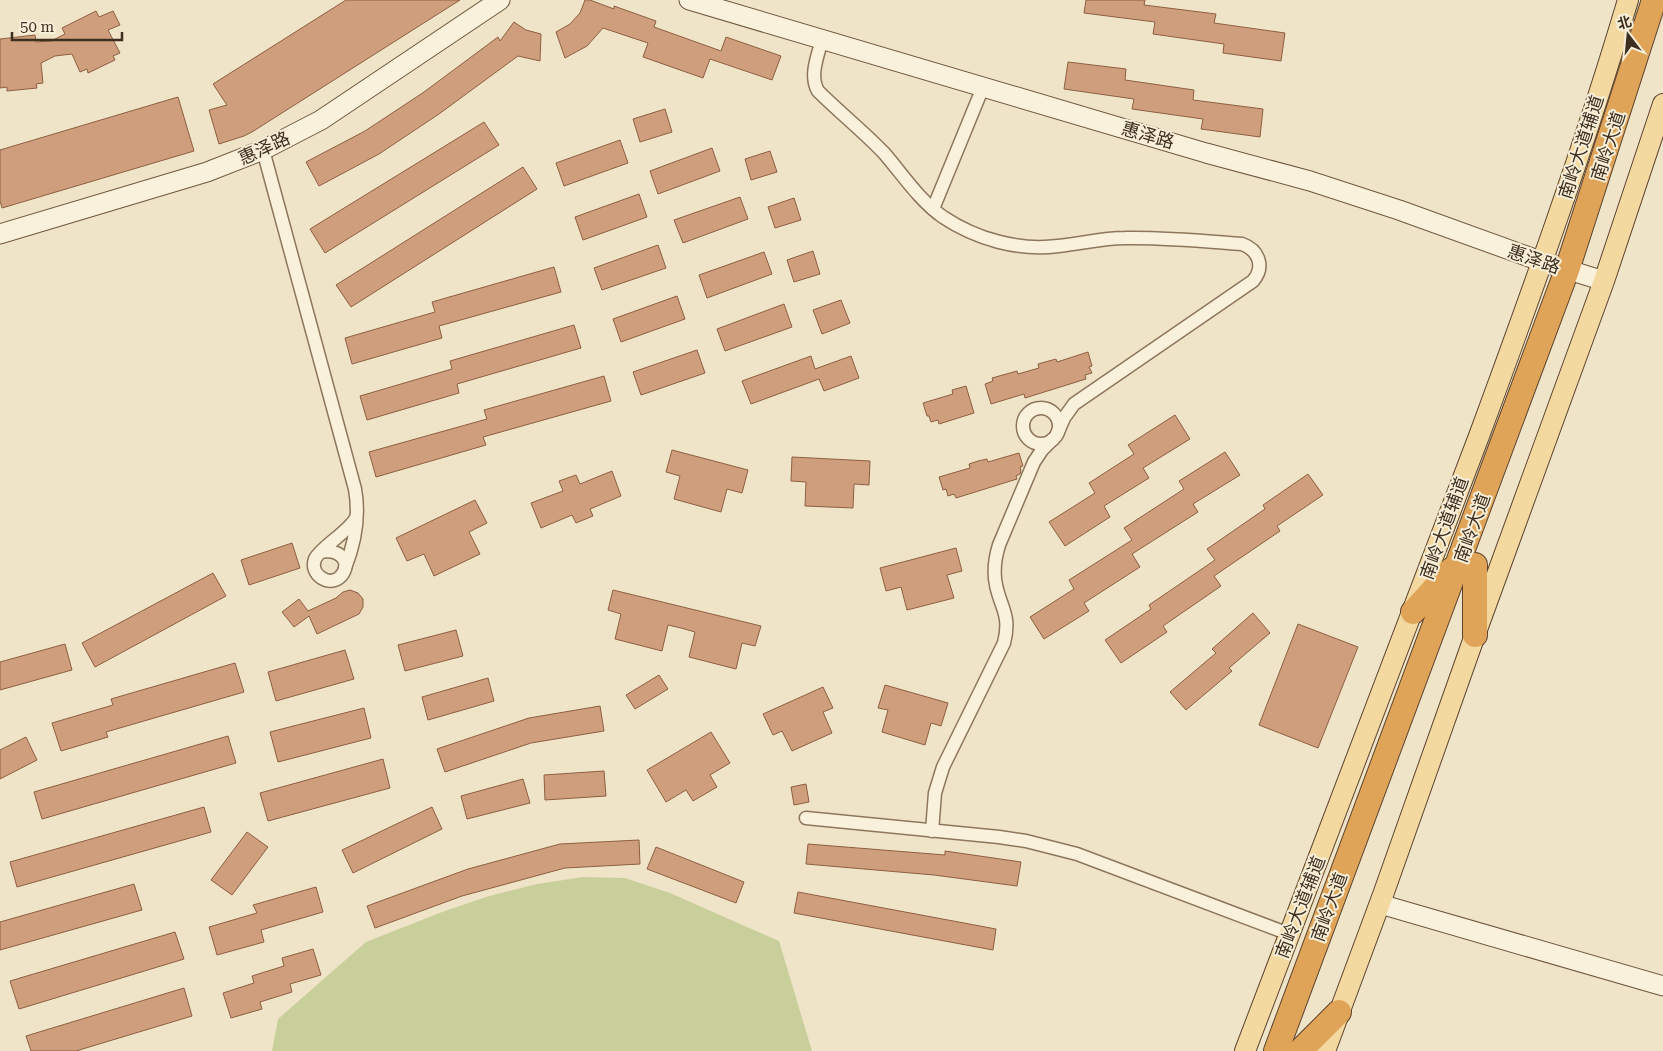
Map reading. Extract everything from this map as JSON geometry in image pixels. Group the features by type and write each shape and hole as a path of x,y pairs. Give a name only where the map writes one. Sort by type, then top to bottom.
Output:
{"highway":[{"name":"南岭大道","path":"1584,275 1654,0"},
{"name":"南岭大道","path":"1276,1051 1468,562 1584,275 1663,28"},
{"name":"南岭大道","path":"1294,1051 1468,562"},
{"path":"1413,612 1468,562"},
{"path":"1468,562 1475,635"},
{"path":"1300,1051 1339,1012"}],"main road":[{"name":"南岭大道辅道","path":"1245,1051 1413,612 1543,262 1628,0"},
{"path":"1325,1051 1380,904 1475,635 1584,275 1663,104"}],"street":[{"name":"惠泽路","path":"0,234 207,172 263,150 320,120 500,0"},
{"name":"惠泽路","path":"689,0 1206,152 1310,180 1584,275"},
{"path":"822,39 813,76 814,85 818,91 868,136 917,194 933,209 969,232 1002,243 1020,246 1056,246 1138,237 1242,244 1255,252 1260,266 1252,280 1074,404 1055,436 1034,462"},
{"path":"933,209 983,87"},
{"path":"263,150 355,489 356,518 354,540 345,568 340,576 332,581 323,580 316,573 314,566 316,558 352,525 356,518"},
{"path":"932,831 935,793 943,766 1004,643 1006,635 1005,611 996,586 996,556 1034,462 1036,452 1024,431 1024,420 1034,409 1058,408 1074,404"},
{"path":"1031,441 1042,444 1055,436 1059,422 1052,412 1044,408"},
{"path":"322,552 329,550 337,552 343,559 345,568"},
{"path":"806,818 1026,841 1077,854 1289,934"},
{"path":"1380,904 1663,986"}],"green space":[{"path":"583,877 625,878 670,893 779,941 812,1051 272,1051 278,1019 366,942 489,896 537,884"}],"building":[{"path":"346,0 460,0 252,132 219,144 209,110 227,105 213,84"},
{"path":"585,0 614,9 614,6 656,21 654,27 721,51 726,37 781,56 772,80 710,59 703,78 643,57 648,43 603,28 587,46 565,58 556,32 570,24 580,13"},
{"path":"1086,0 1145,0 1144,5 1216,14 1214,23 1285,33 1281,61 1223,53 1224,44 1153,34 1155,22 1084,13"},
{"path":"96,11 99,17 113,11 120,25 108,30 120,53 113,56 115,60 88,73 87,69 80,72 72,54 55,56 41,63 43,83 36,84 37,88 7,91 7,87 0,88 0,39 35,35 36,42 51,41 65,34 62,28"},
{"path":"514,22 526,30 541,34 540,61 518,56 439,114 379,154 319,186 306,162 365,131 424,92 498,37 500,41"},
{"path":"1068,62 1126,69 1125,80 1194,90 1193,100 1263,109 1260,137 1201,129 1203,119 1132,109 1134,99 1064,89"},
{"path":"178,97 194,151 2,208 0,201 0,150"},
{"path":"665,109 672,132 640,142 633,119"},
{"path":"484,122 499,145 325,253 310,229"},
{"path":"620,140 628,163 564,186 556,163"},
{"path":"712,148 720,171 658,194 650,171"},
{"path":"770,151 777,172 751,180 745,159"},
{"path":"523,167 537,189 351,307 336,285"},
{"path":"639,194 647,217 583,240 575,217"},
{"path":"740,197 748,219 683,243 674,220"},
{"path":"794,198 801,220 775,228 768,207"},
{"path":"658,245 666,268 602,290 594,268"},
{"path":"813,251 820,274 794,282 787,260"},
{"path":"764,252 772,274 707,298 699,275"},
{"path":"554,267 561,292 439,326 442,338 352,364 345,338 435,312 432,302"},
{"path":"677,296 685,319 621,342 613,319"},
{"path":"841,300 850,323 822,334 813,310"},
{"path":"784,304 792,327 725,351 717,329"},
{"path":"574,325 581,348 457,384 459,393 367,420 360,396 452,369 450,361"},
{"path":"697,350 705,373 641,395 633,372"},
{"path":"1088,352 1092,366 1089,367 1092,373 1085,375 1086,379 1025,398 1024,394 991,404 985,384 993,381 992,378 1017,371 1018,374 1039,368 1038,364 1056,359 1057,362"},
{"path":"811,356 815,369 851,356 859,378 824,391 819,379 751,404 742,381"},
{"path":"604,376 611,401 483,437 486,445 376,477 369,452 487,419 484,410"},
{"path":"966,386 974,413 939,424 938,420 931,422 923,403 953,394 952,390"},
{"path":"1175,415 1190,439 1143,468 1149,478 1104,506 1110,517 1065,546 1049,522 1095,493 1089,483 1134,454 1128,445"},
{"path":"672,450 748,470 742,493 727,489 721,512 674,499 680,476 666,472"},
{"path":"1225,452 1240,475 1193,504 1198,512 1132,554 1140,567 1084,603 1089,611 1044,639 1030,617 1074,589 1069,580 1132,540 1124,528 1184,489 1179,481"},
{"path":"1019,453 1023,466 1020,467 1021,471 1016,476 1017,479 956,498 954,494 948,496 946,489 943,490 939,477 970,468 969,464 978,461 987,459 988,462"},
{"path":"792,457 870,461 869,485 854,484 853,508 805,506 806,482 791,481"},
{"path":"612,471 621,496 590,509 593,516 576,523 572,515 541,528 531,503 563,491 559,481 576,475 580,484"},
{"path":"1308,474 1323,495 1277,526 1280,531 1214,576 1221,586 1163,626 1167,632 1121,663 1105,640 1151,609 1149,605 1215,560 1207,549 1265,509 1263,505"},
{"path":"475,500 487,523 469,532 480,554 434,576 424,554 407,561 396,538"},
{"path":"292,543 300,568 249,585 241,560"},
{"path":"956,548 962,571 947,575 954,598 907,610 901,587 886,591 880,568"},
{"path":"213,573 226,596 95,667 82,643"},
{"path":"350,590 358,593 363,599 363,607 359,614 317,634 309,616 294,627 282,612 299,599 308,611"},
{"path":"613,590 761,626 755,646 742,643 736,669 689,657 695,632 681,628 668,625 662,651 615,639 621,614 608,610"},
{"path":"1253,613 1270,633 1229,668 1232,671 1186,710 1170,692 1216,653 1212,649"},
{"path":"1298,624 1358,647 1318,748 1259,725"},
{"path":"456,630 463,656 405,671 398,645"},
{"path":"65,644 72,670 0,690 0,662"},
{"path":"345,650 354,679 276,701 268,672"},
{"path":"235,663 244,692 106,732 108,737 61,751 52,723 113,705 111,699"},
{"path":"659,675 668,689 635,709 626,695"},
{"path":"488,678 494,701 428,720 422,697"},
{"path":"885,685 948,703 941,726 931,723 925,745 882,732 888,710 878,708"},
{"path":"823,687 833,708 823,712 832,733 792,751 782,731 773,735 763,714"},
{"path":"600,706 604,731 531,743 445,772 437,749 529,718"},
{"path":"364,708 371,738 278,762 270,732"},
{"path":"711,732 730,763 710,775 717,787 693,801 686,790 666,802 647,770"},
{"path":"228,736 236,763 42,819 34,792"},
{"path":"26,737 37,760 0,779 0,750"},
{"path":"383,759 390,788 268,821 260,793"},
{"path":"604,771 606,796 545,800 544,775"},
{"path":"523,779 530,803 467,819 461,796"},
{"path":"806,784 809,802 794,805 791,787"},
{"path":"204,807 211,832 17,887 10,862"},
{"path":"432,807 442,829 353,873 342,850"},
{"path":"247,832 268,847 232,895 211,880"},
{"path":"639,840 640,864 565,868 462,896 375,928 367,906 468,869 560,844"},
{"path":"808,844 945,855 945,851 1021,862 1017,886 934,875 806,864"},
{"path":"656,847 744,882 736,903 647,869"},
{"path":"134,884 142,910 0,950 0,922"},
{"path":"316,887 323,912 261,930 264,942 217,955 209,927 257,913 253,905"},
{"path":"798,892 996,929 993,950 794,913"},
{"path":"175,932 184,959 19,1009 10,981"},
{"path":"313,949 321,975 290,984 292,992 260,1002 262,1009 231,1018 223,993 254,983 252,976 284,966 282,958"},
{"path":"184,988 192,1016 76,1051 31,1051 26,1036"}]}
